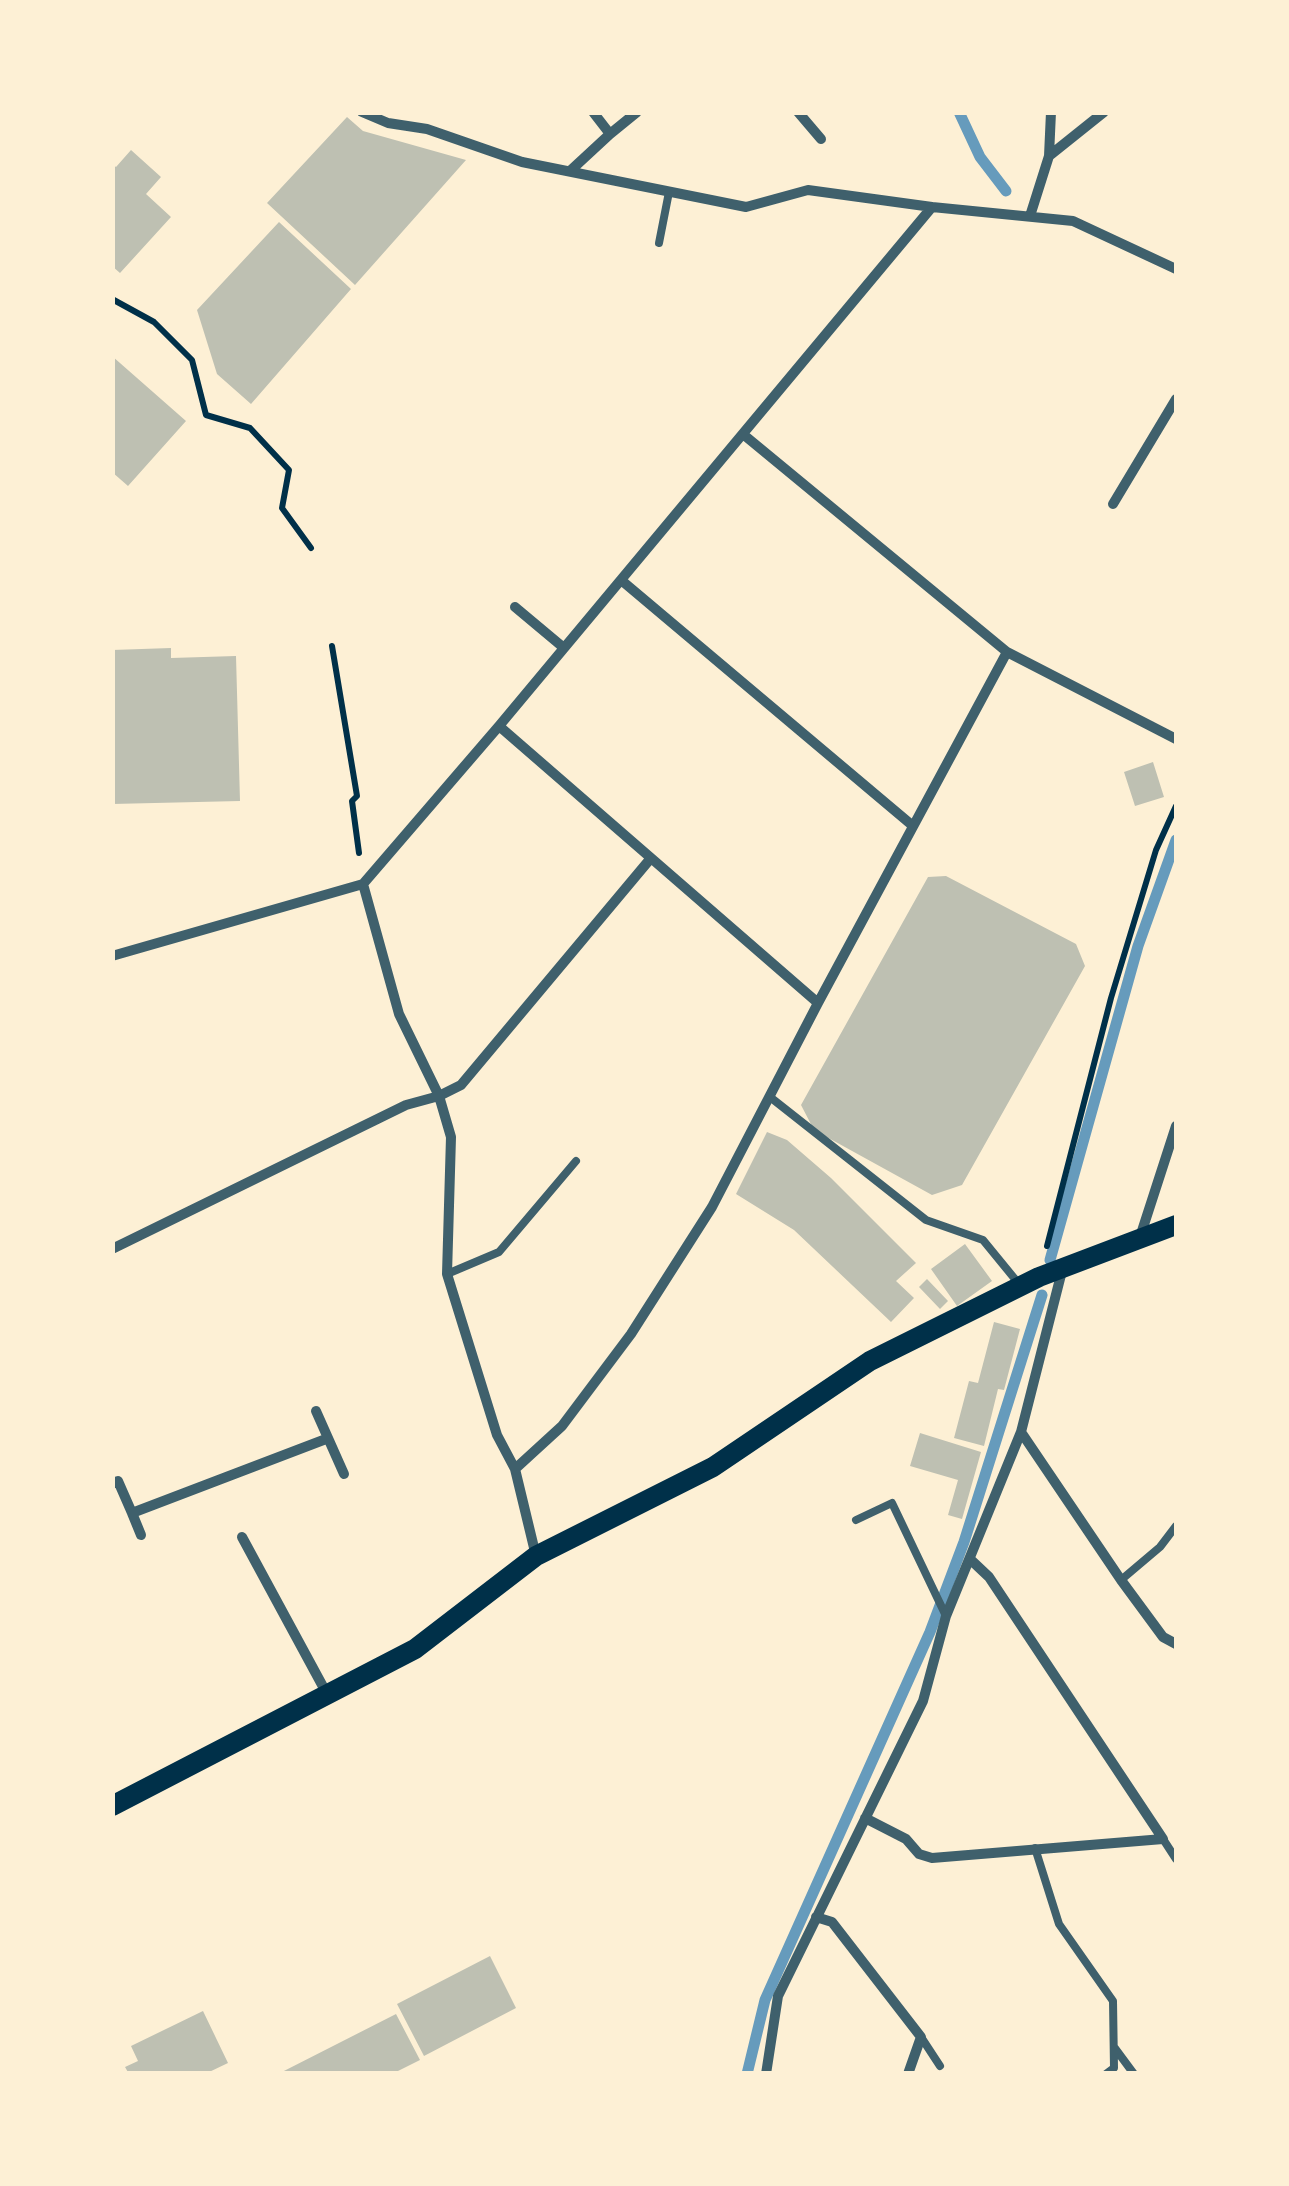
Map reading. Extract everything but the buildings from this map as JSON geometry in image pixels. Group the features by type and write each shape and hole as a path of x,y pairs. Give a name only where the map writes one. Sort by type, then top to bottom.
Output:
{"main road":[{"path":"112,1806 415,1649 536,1556 714,1468 870,1361 1063,1266 1176,1225"}],"street":[{"path":"362,112 388,123 428,129 522,162 746,207 808,190 1072,221 1176,269"},
{"path":"593,112 610,134"},
{"path":"570,170 637,112"},
{"path":"798,112 821,139"},
{"path":"1030,216 1049,156 1051,112"},
{"path":"1049,156 1104,112"},
{"path":"112,956 363,884 932,207"},
{"path":"1113,504 1176,399"},
{"path":"744,434 1008,652 1176,738"},
{"path":"621,580 913,826"},
{"path":"516,607 564,648"},
{"path":"515,1469 562,1426 631,1334 712,1208 1008,652"},
{"path":"499,726 818,1003"},
{"path":"112,1249 406,1105 461,1085 650,858"},
{"path":"363,884 399,1014 438,1096 451,1137 447,1274 497,1435 515,1469 536,1556"},
{"path":"1140,1238 1176,1126"},
{"path":"766,2074 778,1996 923,1701 946,1616 1020,1432 1063,1266"},
{"path":"316,1412 344,1474"},
{"path":"1020,1432 1121,1580 1163,1637 1176,1644"},
{"path":"132,1513 326,1438"},
{"path":"112,1484 118,1481 142,1535"},
{"path":"242,1536 328,1695"},
{"path":"865,1818 906,1839 919,1854 932,1858 1162,1838 989,1577 971,1560"},
{"path":"816,1917 832,1922 921,2036 908,2074"}],"lane":[{"path":"658,243 670,192"},
{"path":"770,1097 926,1220 982,1240 1030,1281"},
{"path":"447,1274 499,1252 576,1161"},
{"path":"856,1520 892,1503 946,1616"},
{"path":"1121,1580 1160,1547 1176,1526"},
{"path":"1162,1838 1176,1859"},
{"path":"1036,1848 1059,1924 1114,2001 1114,2068 1106,2074"},
{"path":"921,2036 940,2066"},
{"path":"1114,2046 1134,2074"}],"path":[{"path":"112,299 154,322 192,360 206,415 250,428 290,470 282,508 311,548"},
{"path":"332,646 357,796 352,801 363,884"},
{"path":"1030,1281 1110,998 1156,850 1176,806"}],"waterway":[{"path":"959,112 980,157 1006,191"},
{"path":"1050,1260 1138,946 1176,840"},
{"path":"747,2074 765,2000 930,1632 964,1542 1042,1295"}]}
